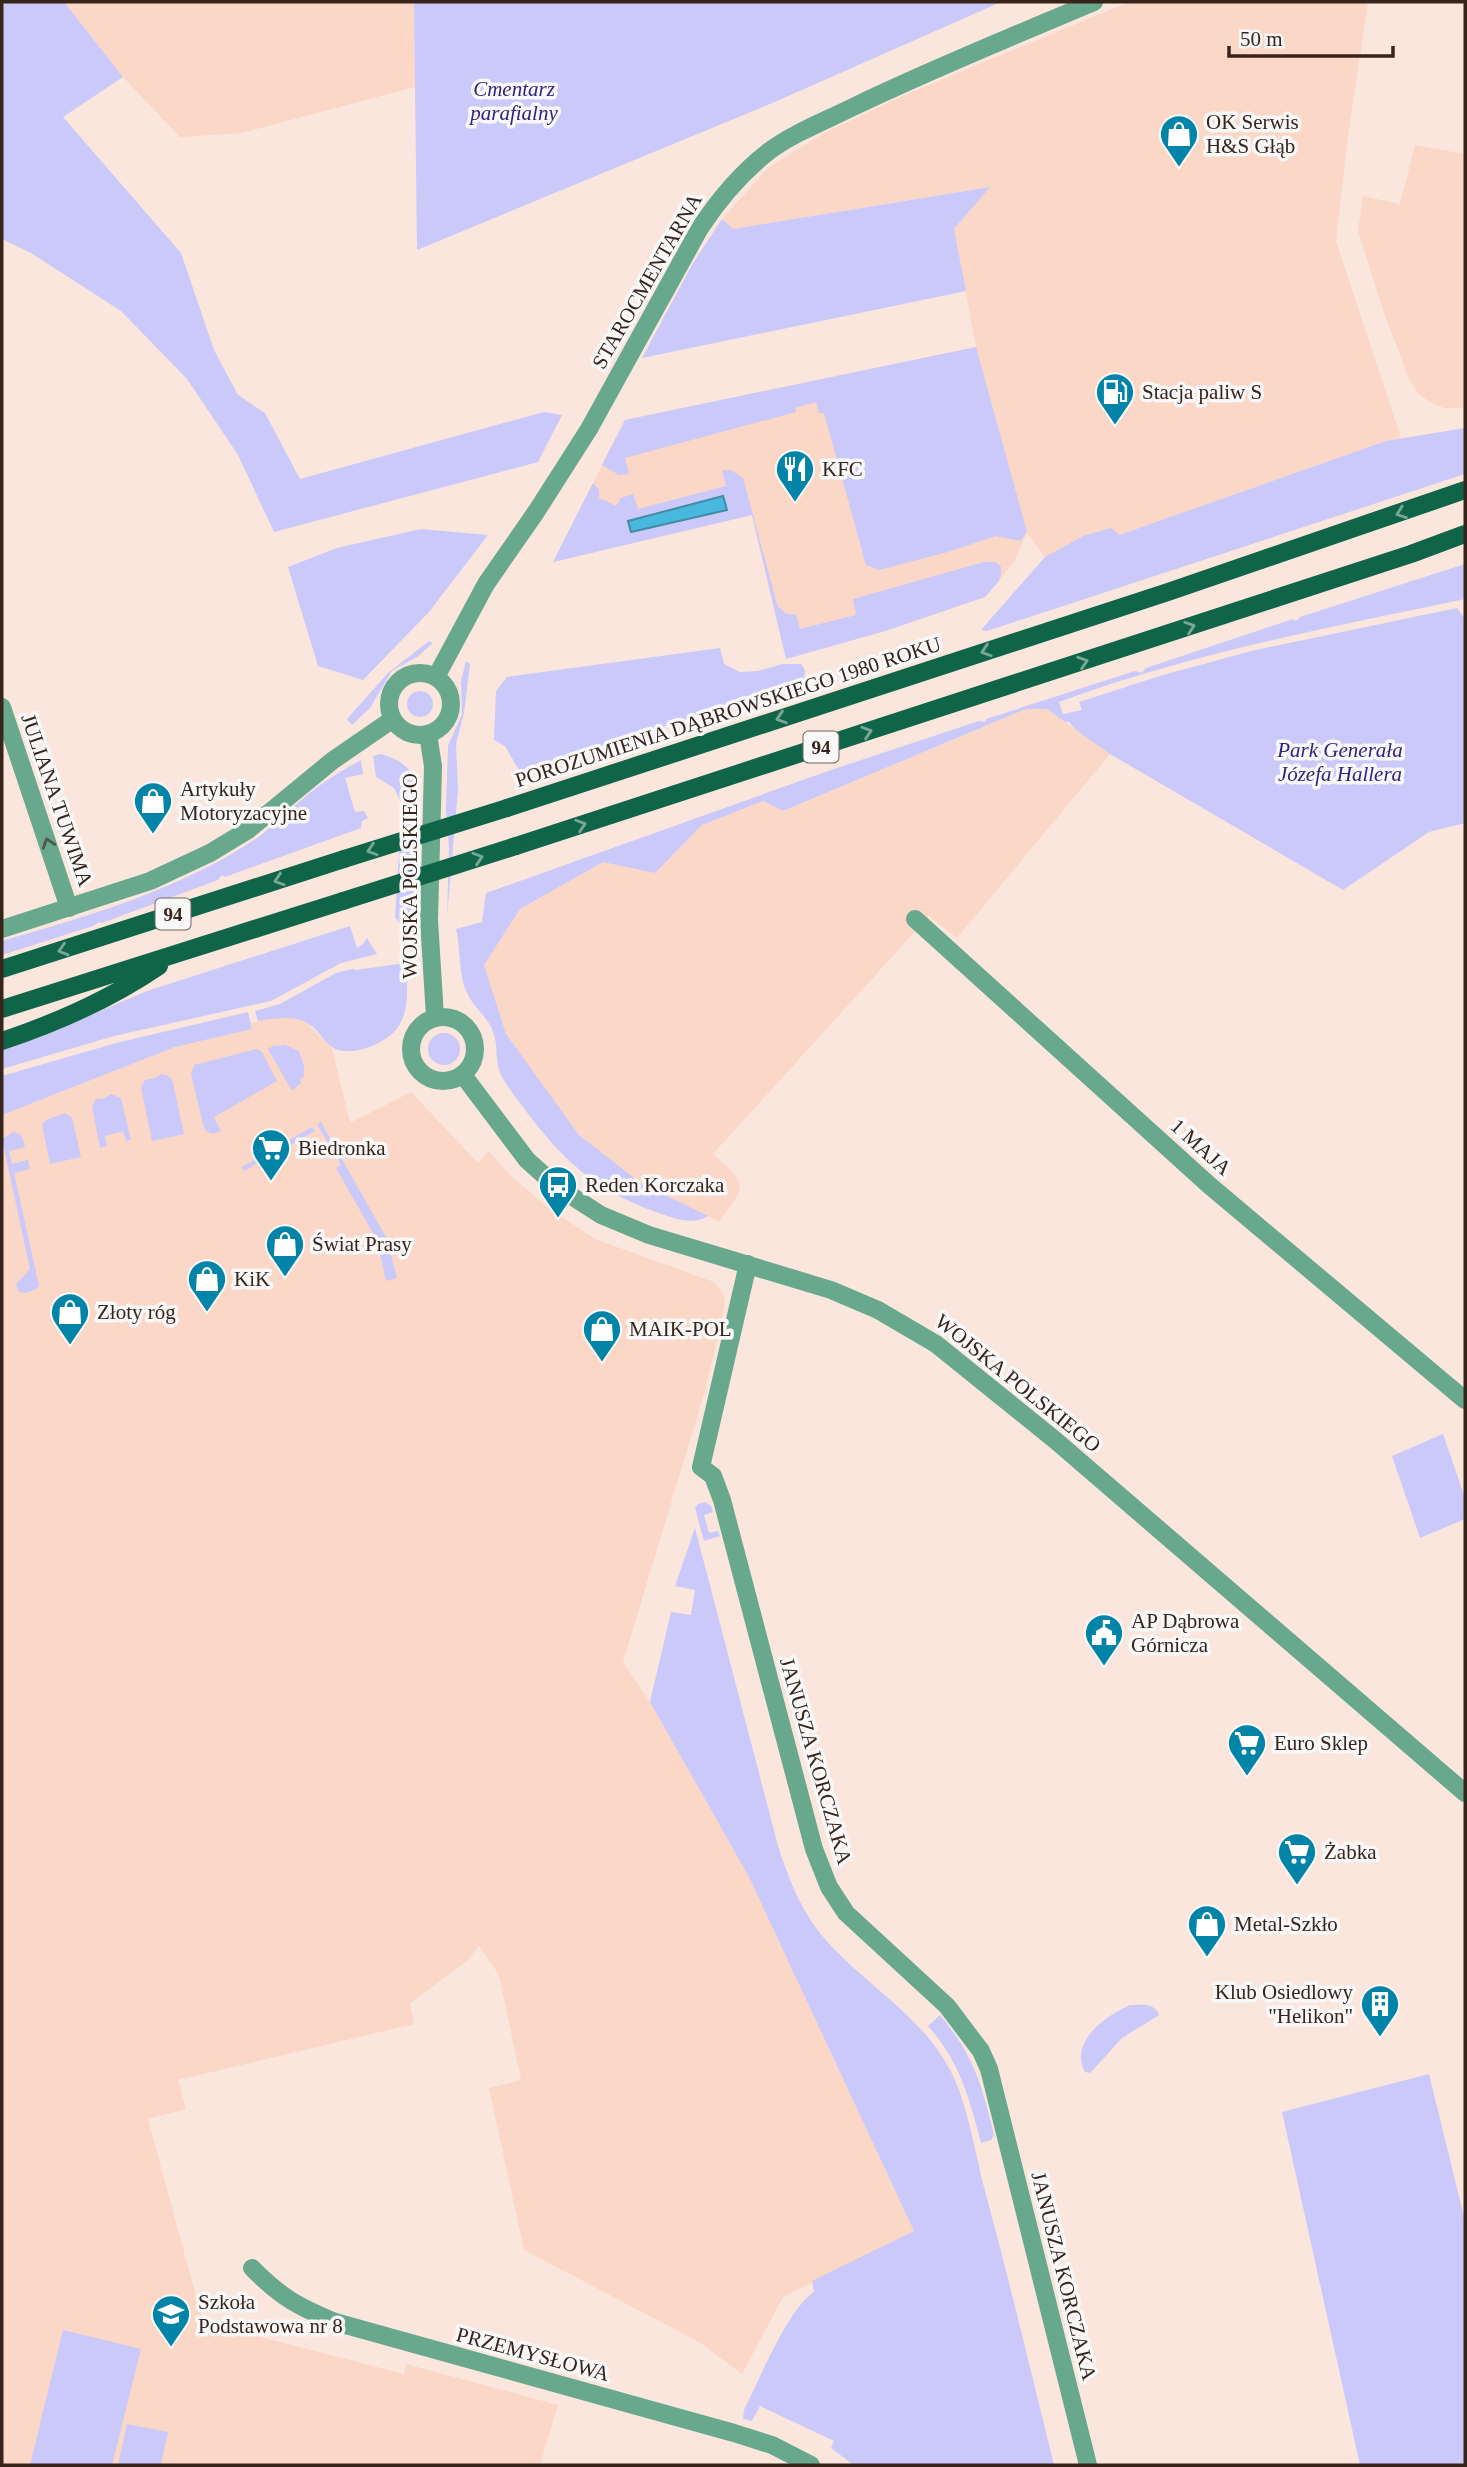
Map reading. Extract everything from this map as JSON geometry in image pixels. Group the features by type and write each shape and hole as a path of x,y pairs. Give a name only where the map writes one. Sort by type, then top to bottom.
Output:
{"main road":[{"name":"POROZUMIENIA DĄBROWSKIEGO 1980 ROKU","path":"2,969 507,808 1194,583 1465,490"},
{"name":"94","path":"2,1009 516,846 1411,554 1465,534"},
{"path":"1411,554 1465,546"},
{"path":"2,1041 93,1003 144,976 176,954"}],"street":[{"name":"STAROCMENTARNA","path":"436,677 486,584 537,512 589,429 700,228 718,201 743,174 769,151 810,128 911,80 1094,2"},
{"path":"427,674 436,677 447,688 450,696 450,712 442,726 420,736 404,731 393,719 389,702 395,685 409,675 427,674"},
{"name":"JULIANA TUWIMA","path":"2,707 69,908"},
{"path":"2,929 168,874 232,841 258,823 339,755 393,719"},
{"name":"WOJSKA POLSKIEGO","path":"428,734 433,766 429,920 435,1017"},
{"name":"1 MAJA","path":"915,919 1209,1185 1465,1400"},
{"path":"435,1017 457,1020 466,1026 476,1045 471,1067 453,1080 432,1080 415,1066 411,1055 413,1036 426,1021 435,1017"},
{"name":"WOJSKA POLSKIEGO","path":"463,1075 527,1160 556,1186 583,1205 614,1222 649,1235 831,1290 878,1310 947,1351 1465,1793"},
{"name":"JANUSZA KORCZAKA","path":"748,1264 701,1467 713,1476 722,1500 814,1849 829,1887 853,1921 947,2006 977,2045 989,2069 1088,2465"},
{"name":"PRZEMYSŁOWA","path":"252,2268 296,2306 335,2322 734,2432 772,2445 811,2465"}],"shaded area":[{"path":"64,2 414,2 415,87 242,133 180,137 123,77"},
{"path":"1129,2 1368,2 1347,143 1336,241 1401,438 1119,535 1111,529 1083,536 1045,557 1027,533 1014,562 985,597 885,631 786,659 752,515 553,562 625,420 976,347 954,229 989,187 733,229 722,219 769,167 826,132 907,94"},
{"path":"1415,145 1465,154 1465,408 1444,408 1431,403 1418,393 1409,379 1383,310 1358,231 1363,196 1400,204"},
{"path":"723,496 727,510 631,532 628,521"},
{"path":"1026,709 1047,709 1110,754 957,938 929,916 713,1154 733,1172 740,1184 738,1195 719,1222 642,1184 579,1135 506,1034 484,965 520,909 604,861 655,873 702,825 763,801 784,811"},
{"path":"293,1018 307,1023 332,1048 350,1123 411,1092 478,1163 489,1151 510,1175 547,1207 595,1239 714,1282 722,1292 725,1300 723,1315 704,1394 623,1662 650,1702 749,1877 914,2231 783,2297 742,2374 699,2342 524,2250 489,2088 521,2080 499,1975 479,1946 467,1961 410,2003 414,2024 178,2080 186,2109 148,2119 203,2322 404,2374 406,2364 558,2405 540,2465 2,2465 2,1115 175,1047 252,1029 251,1023"}],"green space":[{"path":"2,2 64,2 123,77 63,117 181,253 214,350 238,395 265,413 300,479 544,412 562,415 538,462 274,532 238,455 187,379 121,311 31,253 2,239"},
{"name":"Cmentarz parafialny","path":"414,2 1001,2 777,101 417,250"},
{"path":"990,187 954,229 966,291 642,358 693,263 722,219 733,229"},
{"path":"976,347 1027,532 1020,541 996,536 879,570 866,565 824,413 819,413 816,402 795,408 796,412 625,458 629,474 619,475 602,465 625,420"},
{"path":"1465,428 1465,474 987,631 981,630 1045,557 1083,536 1111,528 1119,535 1386,441"},
{"path":"722,470 731,470 743,478 777,604 785,612 796,614 800,629 856,615 853,599 984,562 996,562 1001,567 999,581 985,597 885,631 786,659 752,515 553,562 593,483 599,490 599,498 616,506 621,498 633,494 638,509 726,486"},
{"path":"421,529 488,535 429,612 363,680 318,666 288,567 337,548"},
{"name":"Park Generała Józefa Hallera","path":"1465,564 1465,599 1311,631 1209,656 1158,669 1059,702 1063,714 1082,710 1079,702 1163,675 1255,650 1457,608 1465,619 1465,823 1429,832 1343,890 1110,754 1069,722 1047,709 1026,709 783,811 763,801 702,825 655,873 603,862 520,909 484,965 506,1034 579,1135 642,1184 708,1216 689,1221 676,1219 635,1204 599,1184 554,1145 501,1075 493,1032 465,988 456,929 482,922 486,893 831,770 1135,671 1142,673 1146,668"},
{"path":"429,641 433,643 417,657 392,671 370,708 352,725 347,719 388,673"},
{"path":"720,648 724,664 740,672 758,671 783,664 801,664 805,670 804,682 520,772 505,746 494,740 496,691 507,677"},
{"path":"466,661 470,664 464,713 456,744 458,790 447,916 448,746 462,714 461,681"},
{"path":"420,691 429,695 433,704 429,713 420,717 411,713 407,704 411,695"},
{"path":"381,754 404,765 418,787 412,941 395,917 402,804 394,788 376,777 373,756"},
{"path":"361,760 363,774 345,778 355,812 364,811 368,818 362,821 361,828 225,877 222,875 218,880 102,923 2,955 2,941 132,900 225,858 260,836 321,784"},
{"path":"350,926 357,948 367,938 377,954 341,963 271,1001 114,1036 2,1069 2,1049 37,1038 147,991"},
{"path":"405,963 407,1000 401,1022 386,1039 370,1047 352,1051 338,1050 330,1046 308,1024 295,1019 258,1021 255,1011 280,1004 336,973"},
{"path":"248,1012 252,1029 175,1047 2,1115 2,1076 116,1043"},
{"path":"444,1033 455,1038 460,1049 455,1060 444,1065 433,1060 428,1049 433,1038"},
{"path":"285,1045 299,1051 304,1066 304,1077 292,1091 268,1049"},
{"path":"257,1049 262,1052 277,1081 214,1117 221,1131 213,1134 207,1132 191,1074 194,1065"},
{"path":"161,1074 172,1079 184,1134 152,1141 141,1087 145,1080"},
{"path":"111,1094 121,1098 131,1140 126,1141 123,1131 105,1136 107,1146 100,1148 92,1106 96,1099"},
{"path":"65,1113 72,1118 81,1157 50,1164 42,1125 46,1120"},
{"path":"321,1122 387,1239 397,1278 386,1281 377,1240 336,1168 341,1165 317,1124"},
{"path":"312,1127 315,1131 244,1171 242,1167"},
{"path":"13,1132 20,1135 25,1147 9,1151 12,1164 28,1160 30,1169 14,1173 39,1286 24,1293 19,1292 16,1284 30,1269 2,1145 2,1137"},
{"path":"1443,1434 1465,1498 1465,1519 1420,1538 1392,1456"},
{"path":"705,1502 711,1506 713,1512 704,1515 709,1533 718,1531 720,1536 704,1541 695,1508"},
{"path":"695,1528 778,1846 795,1891 819,1932 922,2031 937,2049 956,2082 970,2127 1054,2465 850,2465 851,2463 831,2448 834,2441 760,2406 752,2421 743,2419 744,2410 784,2329 814,2292 812,2281 914,2231 749,1877 650,1702 671,1612 691,1615 695,1590 675,1586"},
{"path":"1130,2005 1151,2006 1159,2015 1122,2038 1090,2073 1085,2072 1081,2061 1082,2050 1092,2031 1110,2016"},
{"path":"940,2015 961,2044 975,2072 994,2135 991,2140 981,2143 956,2067 928,2026"},
{"path":"1429,2074 1465,2221 1465,2465 1360,2465 1282,2112"},
{"path":"63,2330 141,2349 112,2465 30,2465"},
{"path":"127,2424 168,2432 161,2465 118,2465"}],"place":[{"name":"OK Serwis H&S Głąb","path":"1179,168"},
{"name":"Stacja paliw S","path":"1115,426"},
{"name":"KFC","path":"795,503"},
{"name":"Artykuły Motoryzacyjne","path":"153,835"},
{"name":"Biedronka","path":"271,1182"},
{"name":"Reden Korczaka","path":"558,1219"},
{"name":"Świat Prasy","path":"285,1278"},
{"name":"KiK","path":"207,1313"},
{"name":"Złoty róg","path":"70,1346"},
{"name":"MAIK-POL","path":"602,1363"},
{"name":"AP Dąbrowa Górnicza","path":"1104,1667"},
{"name":"Euro Sklep","path":"1247,1777"},
{"name":"Żabka","path":"1297,1886"},
{"name":"Metal-Szkło","path":"1207,1958"},
{"name":"Klub Osiedlowy \"Helikon\"","path":"1380,2038"},
{"name":"Szkoła Podstawowa nr 8","path":"171,2348"}]}
